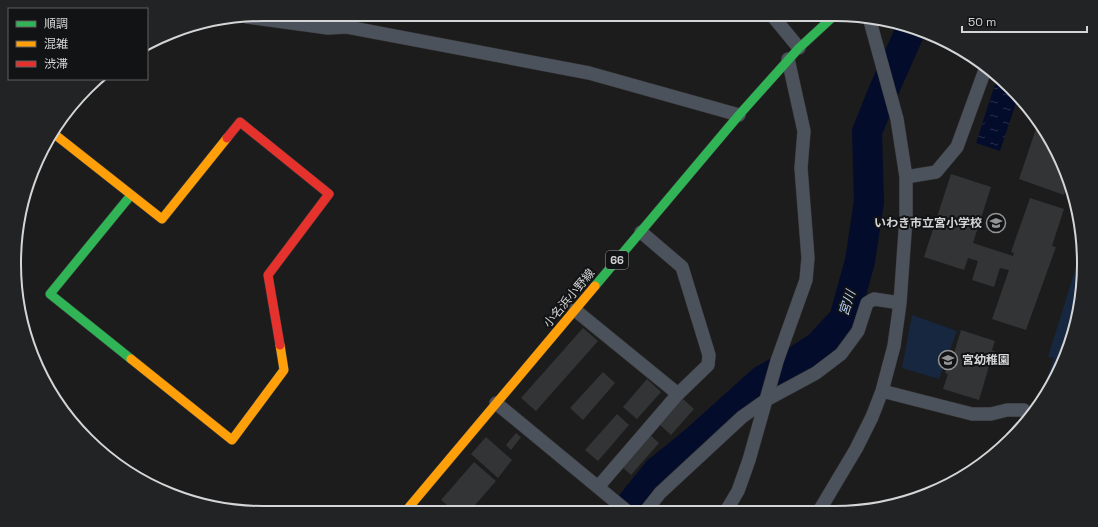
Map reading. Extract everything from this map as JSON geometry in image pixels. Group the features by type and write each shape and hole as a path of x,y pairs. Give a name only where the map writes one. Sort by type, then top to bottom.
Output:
{"street":[{"path":"276,21 328,28 347,27 589,73 739,115"},
{"path":"777,21 799,48"},
{"name":"小名浜小野線","path":"410,506 739,115 799,48 828,21"},
{"path":"822,506 856,449 872,417 882,391 894,346 900,303 906,218 906,177 897,118 871,24"},
{"path":"729,506 738,491 749,460 777,361 806,280 808,258 801,168 804,131 788,60"},
{"path":"906,177 936,172 957,147 984,73"},
{"path":"57,136 162,219 240,122 329,194 268,275 284,370 232,440 50,294 131,195"},
{"path":"598,487 678,394 708,365 709,355 682,267 641,232"},
{"path":"650,506 660,493 742,417 767,397 816,373 841,354 858,331 867,303 874,298 900,303"},
{"path":"575,310 678,394"},
{"path":"882,391 972,414 991,414 1007,410 1024,410"},
{"path":"496,403 621,506"}],"shaded area":[{"path":"1077,264 1075,295 1069,326 1059,356 1045,384 1054,358 1048,357"},
{"path":"912,315 957,331 939,379 902,368"}],"water":[{"path":"995,84 999,85 1016,103 1000,151 976,143"}],"building":[{"path":"1036,129 1045,142 1059,171 1066,190 1064,195 1019,179"},
{"path":"951,174 991,187 973,243 1013,256 1014,253 1011,252 1030,198 1064,209 1052,246 1056,247 1026,330 992,319 1009,270 1000,268 994,287 972,280 978,261 968,258 964,270 924,257"},
{"path":"583,328 598,341 536,411 521,398"},
{"path":"961,330 995,341 992,350 996,352 995,357 992,356 979,400 943,389 948,374 945,373 950,359 952,360"},
{"path":"603,372 615,383 583,420 570,408"},
{"path":"647,379 661,392 637,419 623,407"},
{"path":"683,399 694,409 671,435 659,424"},
{"path":"617,414 629,425 598,461 585,450"},
{"path":"516,433 521,437 511,450 506,445"},
{"path":"649,434 659,443 631,475 621,466"},
{"path":"486,437 512,460 498,478 471,454"},
{"path":"474,462 496,481 474,506 448,506 441,500"}],"waterway":[{"name":"宮川","path":"630,506 657,472 694,442 763,380 819,346 844,319 860,261 869,201 867,132 909,33"}],"traffic: fast":[{"path":"595,286 739,115 799,48 828,21"},
{"path":"131,195 50,294 131,359"}],"traffic: slow":[{"path":"57,136 162,219 227,138"},
{"path":"410,506 595,286"},
{"path":"131,359 232,440 284,370 280,345"}],"traffic: jam":[{"path":"227,138 240,122 329,194 268,275 280,345"}],"place":[{"name":"いわき市立宮小学校","path":"996,223"},
{"name":"宮幼稚園","path":"948,360"}]}
